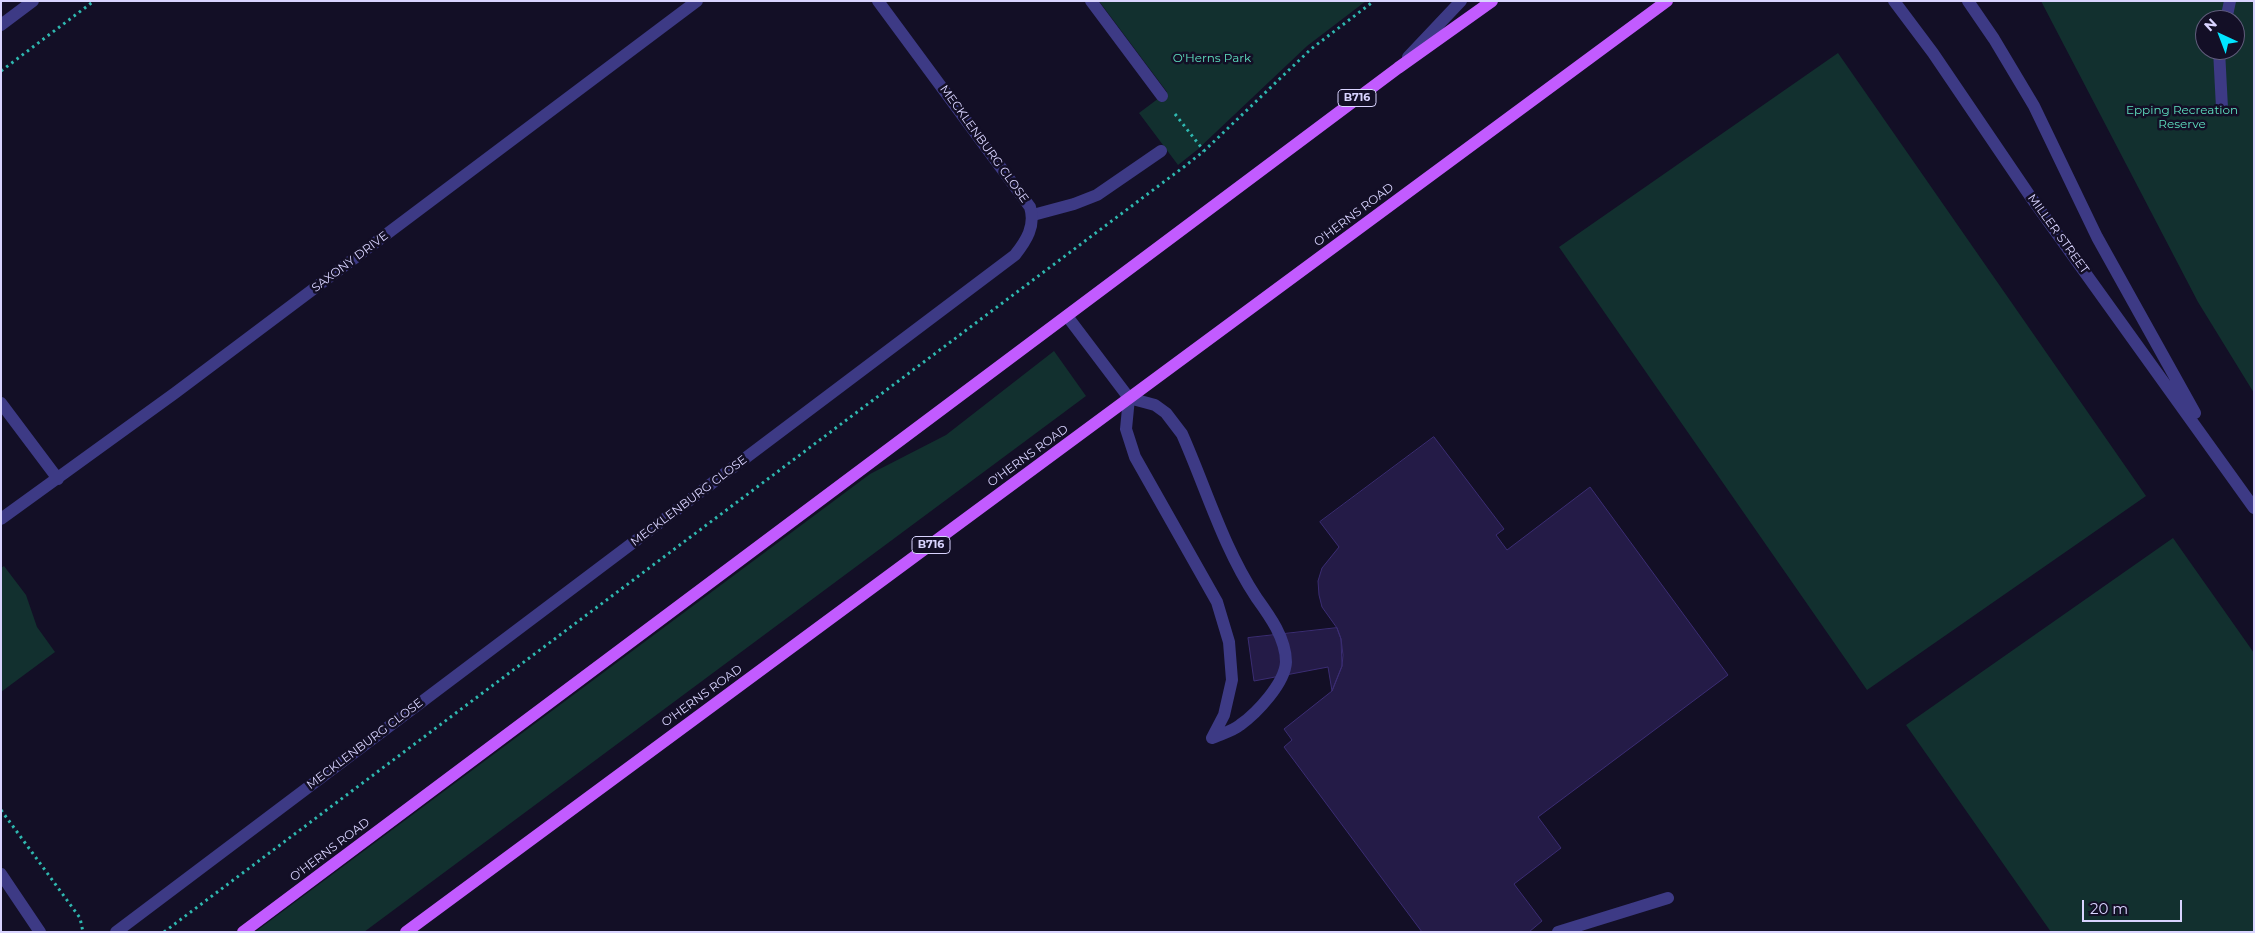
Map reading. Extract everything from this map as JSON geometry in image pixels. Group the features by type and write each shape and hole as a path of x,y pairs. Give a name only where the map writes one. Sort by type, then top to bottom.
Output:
{"main road":[{"name":"O'HERNS ROAD","path":"244,932 1398,68 1492,1"},
{"name":"O'HERNS ROAD","path":"406,932 1667,1"}],"street":[{"path":"1,25 33,1"},
{"name":"SAXONY DRIVE","path":"1,520 697,1"},
{"name":"MECKLENBURG CLOSE","path":"116,932 1015,255 1026,240 1033,215 1022,193 878,1"},
{"path":"1091,1 1162,96"},
{"path":"1398,68 1460,1"},
{"name":"MILLER STREET","path":"1894,1 1932,52 2036,204 2254,508"},
{"name":"MILLER STREET","path":"1968,1 2034,106 2097,237 2224,466"},
{"path":"2220,60 2222,108"},
{"path":"1033,215 1074,204 1096,195 1161,151"},
{"path":"1067,316 1129,398 1154,406 1166,414 1182,434 1243,577 1271,619 1283,642 1286,662 1280,683 1240,726 1212,738 1224,715 1232,680 1230,642 1216,602 1135,457 1126,429 1129,398"},
{"path":"1,402 58,479"},
{"path":"1,874 40,932"},
{"path":"1558,932 1668,898"}],"path":[{"path":"1,71 94,1"},
{"path":"164,932 562,635 1204,150 1311,49 1374,1"},
{"path":"1162,96 1204,150"},
{"path":"1,810 80,918 83,932"}],"green space":[{"name":"O'Herns Park","path":"1099,1 1366,1 1307,46 1197,150 1178,165 1139,113 1167,92"},
{"name":"Epping Recreation Reserve","path":"2041,1 2254,1 2254,393 2198,302"},
{"path":"1838,53 2146,496 1867,690 1559,247"},
{"path":"1054,351 1086,396 364,932 255,932 870,474 946,435"},
{"path":"2173,538 2254,653 2254,932 2051,932 1906,725"},
{"path":"4,566 26,595 37,627 55,652 1,692 1,568"}],"building":[{"path":"1434,437 1504,529 1496,535 1507,550 1590,487 1728,675 1538,817 1561,848 1514,884 1542,921 1529,932 1422,932 1284,747 1292,740 1284,729 1332,691 1342,666 1341,639 1337,628 1322,607 1318,581 1322,568 1339,547 1320,522"},
{"path":"1337,628 1341,639 1343,655 1342,666 1332,691 1328,667 1254,681 1248,638"}]}
